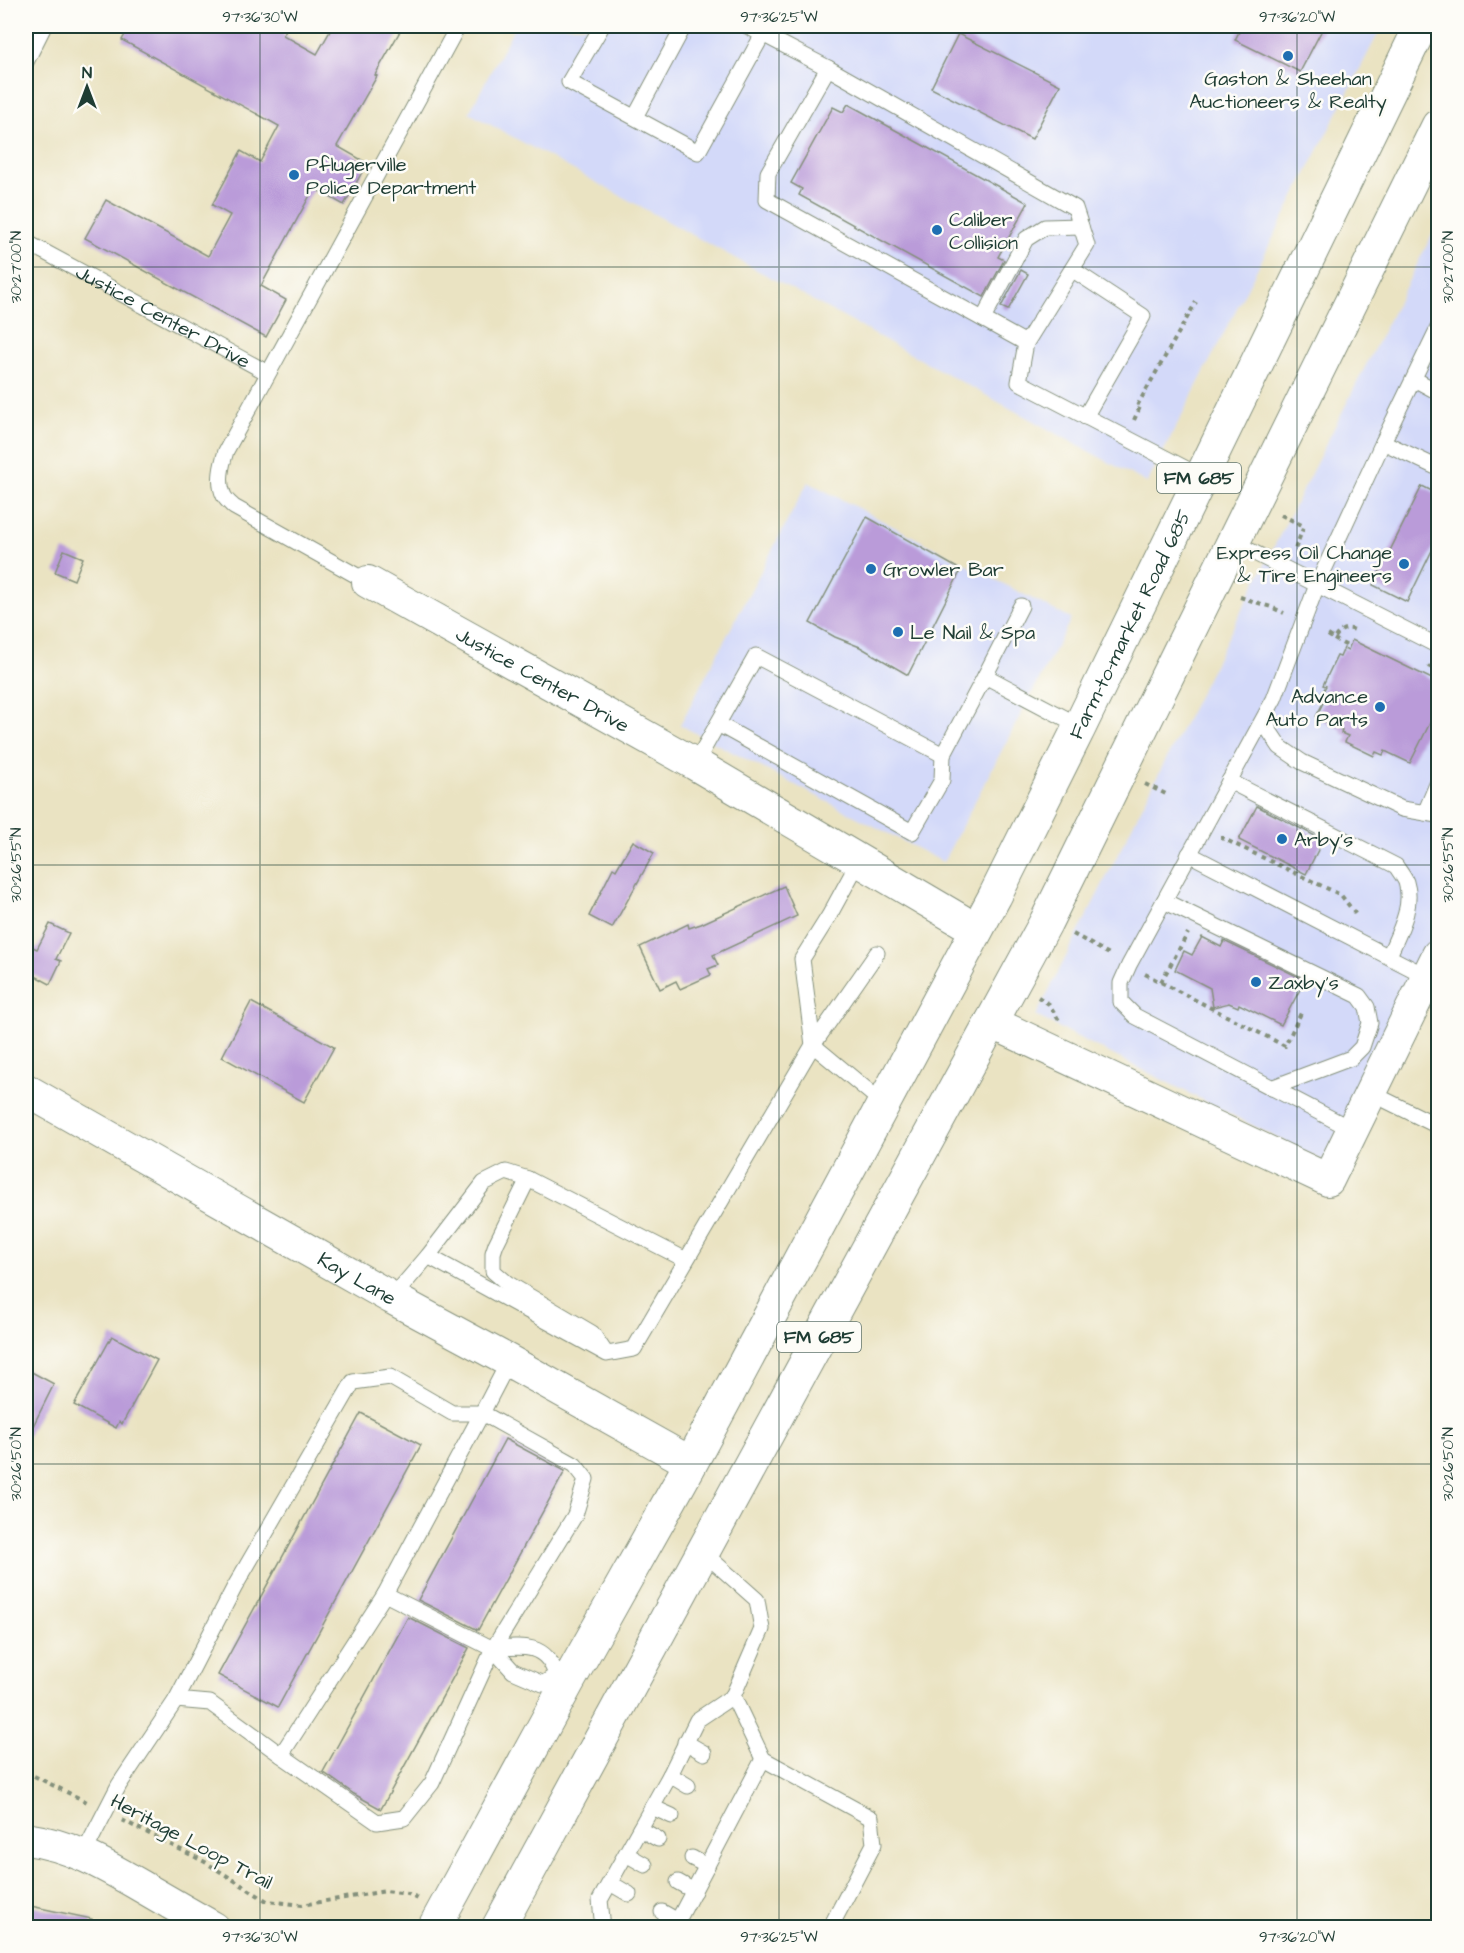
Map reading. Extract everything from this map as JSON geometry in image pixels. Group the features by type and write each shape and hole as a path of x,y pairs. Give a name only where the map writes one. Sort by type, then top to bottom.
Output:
{"main road":[{"name":"Farm-to-market Road 685","path":"977,930 1080,726 1421,26"},
{"name":"FM 685","path":"498,1928 1046,922 1438,126"},
{"name":"FM 685","path":"427,1914 562,1679 691,1463 977,930"}],"street":[{"name":"Justice Center Drive","path":"368,582 695,764 977,930"},
{"path":"991,1022 1328,1180 1433,966"},
{"name":"Kay Lane","path":"26,1090 392,1298 691,1463"},
{"path":"26,1839 46,1842 83,1855 214,1928"}],"lane":[{"path":"26,62 45,26"},
{"name":"Justice Center Drive","path":"368,582 234,507 224,496 221,475 226,451 458,26"},
{"path":"602,26 569,82 698,152 763,34"},
{"path":"634,117 684,26"},
{"path":"747,26 828,68 1075,208 1087,244 1026,343 1019,382 1200,476"},
{"path":"828,68 768,172 767,200 1026,343"},
{"path":"983,319 1026,239 1045,227 1081,226"},
{"name":"Justice Center Drive","path":"26,242 268,373"},
{"path":"1073,270 1143,316 1085,417"},
{"path":"1353,1130 1135,1016 1121,1002 1121,983 1274,699 1317,585 1438,328"},
{"path":"1414,379 1438,392"},
{"path":"1383,442 1438,468"},
{"path":"1233,542 1438,646"},
{"path":"718,724 912,832 942,780 943,755 1022,606"},
{"path":"695,764 756,656 943,755"},
{"path":"985,676 1080,726"},
{"path":"1268,710 1268,729 1280,747 1302,762 1402,809 1432,814 1438,782"},
{"path":"1229,781 1396,866 1406,882 1408,903 1389,956"},
{"path":"1189,854 1389,956 1433,966"},
{"path":"859,861 802,959 813,1045 884,1104"},
{"path":"1164,901 1359,996 1367,1007 1370,1023 1362,1047 1351,1058 1271,1088"},
{"path":"428,1256 606,1354 634,1349 813,1045 877,953"},
{"path":"1371,1092 1438,1126"},
{"path":"392,1298 428,1256 484,1183 506,1172 528,1179 686,1260"},
{"path":"528,1179 496,1244 493,1253 493,1270 507,1283 592,1333 606,1354"},
{"path":"281,1755 385,1594 509,1361"},
{"path":"83,1855 119,1785 176,1700 234,1588 352,1382 390,1377 452,1413 482,1413 575,1465 586,1479 575,1515 493,1649 432,1783 404,1818 377,1821 281,1755 210,1702 176,1700"},
{"path":"603,1928 600,1900 670,1775 697,1720 733,1696 762,1629 757,1600 702,1552"},
{"path":"385,1594 493,1649 513,1671 543,1684 562,1679 552,1662 542,1653 525,1646 493,1649"},
{"path":"733,1696 763,1759 871,1818 874,1844 831,1928"},
{"path":"685,1742 704,1753"},
{"path":"662,1912 676,1924 720,1841 727,1810 752,1781 763,1759"},
{"path":"737,1773 752,1781"},
{"path":"670,1775 688,1786"},
{"path":"652,1807 672,1816"},
{"path":"640,1829 658,1839"},
{"path":"705,1834 720,1841"},
{"path":"626,1854 645,1865"},
{"path":"692,1858 707,1866"},
{"path":"678,1882 694,1891"},
{"path":"610,1883 629,1894"}],"path":[{"path":"1142,427 1132,422 1140,407 1137,406 1196,302"},
{"path":"1281,515 1304,526 1295,549 1296,552"},
{"path":"1240,597 1286,614"},
{"path":"1334,639 1340,631 1346,628 1365,634"},
{"path":"1328,635 1349,647"},
{"path":"1428,666 1438,671"},
{"path":"1145,784 1168,795"},
{"path":"1225,831 1222,838 1341,895 1358,917"},
{"path":"1161,982 1192,926"},
{"path":"1070,932 1112,955"},
{"path":"1141,972 1285,1046 1302,1011"},
{"name":"Heritage Loop Trail","path":"26,1772 205,1862 267,1901 302,1905 386,1891 408,1894 427,1914"}],"shaded area":[{"path":"515,26 1382,26 1147,483 469,113"},
{"path":"1438,223 1438,927 1323,1161 1036,1016"},
{"path":"808,482 1071,619 943,862 680,725"}],"building":[{"name":"Pflugerville Police Department","path":"130,26 288,26 283,35 317,54 333,26 403,26 337,146 367,163 344,205 314,188 261,286 286,300 266,337 85,238 106,200 208,256 230,215 212,205 241,151 260,162 279,126 122,40"},
{"name":"Gaston & Sheehan Auctioneers & Realty","path":"1242,26 1324,26 1300,72 1235,40"},
{"path":"958,34 1060,85 1032,139 931,88"},
{"name":"Caliber Collision","path":"848,104 1028,203 998,257 1004,260 984,297 799,195 802,189 791,183 833,107 843,112"},
{"path":"1021,270 1028,274 1008,310 1001,307"},
{"name":"Express Oil Change & Tire Engineers","path":"1422,486 1438,494 1438,538 1407,602 1373,585"},
{"path":"867,517 961,570 908,675 860,647 835,637 810,623"},
{"path":"64,550 83,558 74,580 55,572"},
{"name":"Advance Auto Parts","path":"1352,640 1438,682 1438,727 1430,723 1410,763 1385,751 1383,755 1376,752 1374,756 1345,742 1348,736 1341,733 1342,730 1316,717 1326,697 1321,695 1326,686 1323,685 1337,656 1340,657 1344,648 1348,650"},
{"name":"Arby's","path":"1257,806 1323,840 1306,874 1239,840"},
{"path":"633,841 654,853 612,928 589,916 613,868 616,870"},
{"path":"784,886 797,916 713,955 718,965 708,969 711,975 680,989 676,981 660,989 640,947 688,924 689,928 701,924"},
{"path":"50,924 69,933 56,959 61,961 50,984 26,971 26,944 37,949"},
{"name":"Zaxby's","path":"1202,937 1221,947 1224,941 1305,980 1281,1025 1239,1004 1238,1007 1229,1003 1213,1007 1210,988 1175,970 1184,951 1192,955"},
{"path":"251,1002 334,1047 304,1102 222,1057"},
{"path":"112,1336 157,1360 122,1424 119,1422 116,1428 74,1405"},
{"path":"26,1369 54,1384 26,1440"},
{"path":"361,1413 421,1445 278,1707 218,1675"},
{"path":"505,1439 565,1471 478,1630 418,1600"},
{"path":"408,1617 469,1648 381,1809 354,1794 323,1772"},
{"path":"26,1905 92,1919 91,1928 26,1928"}],"place":[{"name":"Gaston & Sheehan Auctioneers & Realty","path":"1288,56"},
{"name":"Pflugerville Police Department","path":"294,175"},
{"name":"Caliber Collision","path":"937,230"},
{"name":"Express Oil Change & Tire Engineers","path":"1404,564"},
{"name":"Growler Bar","path":"871,569"},
{"name":"Le Nail & Spa","path":"898,632"},
{"name":"Advance Auto Parts","path":"1380,707"},
{"name":"Arby's","path":"1282,839"},
{"name":"Zaxby's","path":"1256,982"}]}
